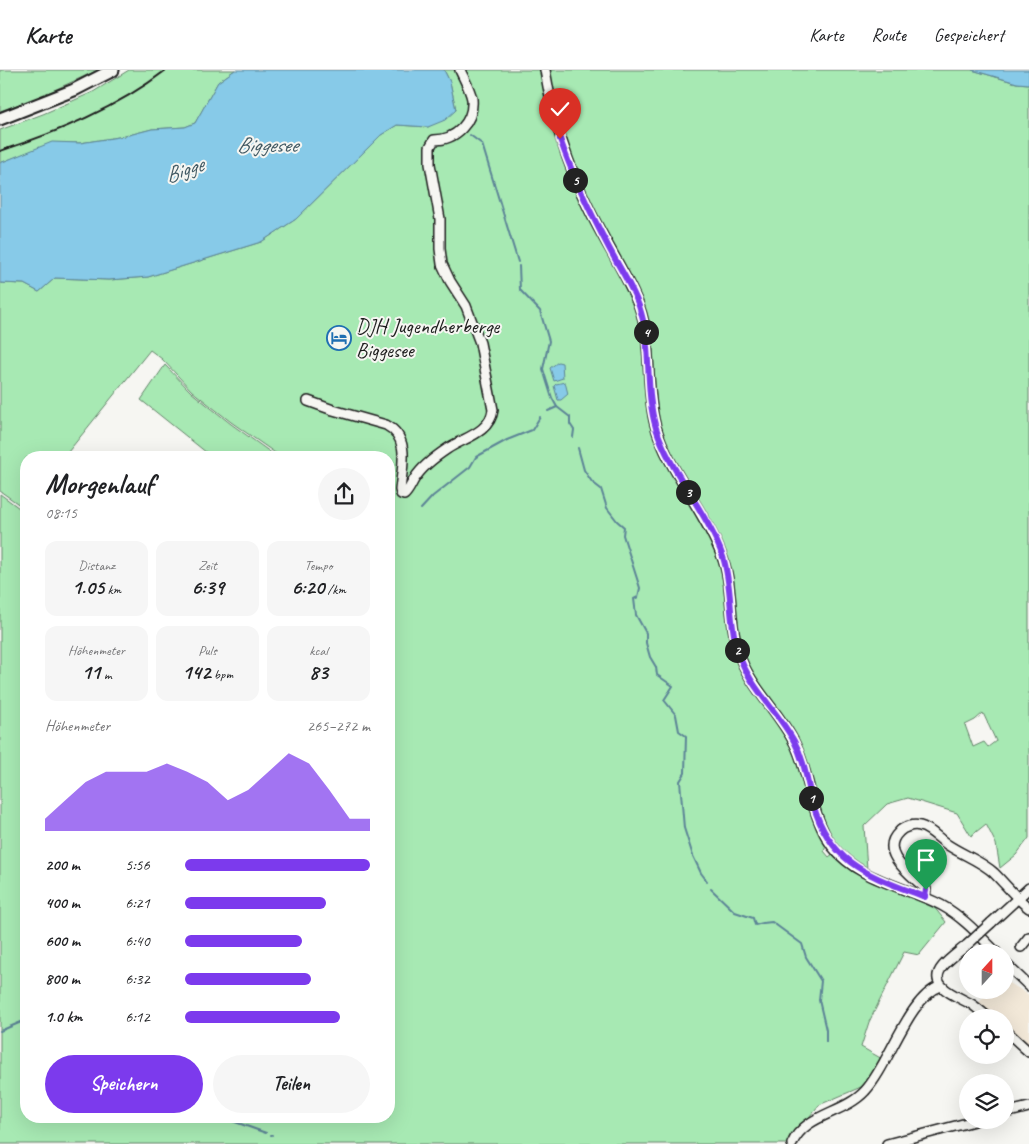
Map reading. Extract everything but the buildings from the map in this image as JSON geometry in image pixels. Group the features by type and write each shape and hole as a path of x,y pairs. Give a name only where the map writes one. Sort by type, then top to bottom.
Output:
{"main road":[{"path":"0,118 74,90 114,70"}],"street":[{"path":"308,401 393,429 403,445 400,490 401,494 404,495 426,466 447,449 484,428 492,417 493,410 480,343 466,306 442,264 440,219 430,164 430,147 434,140 451,137 458,132 464,126 471,110 472,100 469,88 460,70"},
{"path":"545,70 555,120 573,174 638,304 647,338 651,401 660,438 722,555 729,584 735,639 741,661 756,688 794,740 824,833 834,848 853,866 867,874 925,897 958,916 988,944"},
{"path":"925,897 926,890 897,861 892,850 896,834 910,826 920,826 927,829 947,845 993,872 1029,908"},
{"path":"977,1009 941,986 938,977 942,966 1029,888"},
{"path":"1021,947 1029,937"},
{"path":"1014,972 1029,986"},
{"path":"792,1144 794,1138 805,1126 854,1101 865,1091 884,1066 896,1039 915,1010 929,992 941,986"},
{"path":"1014,1038 1029,1052"},
{"path":"1014,1111 1029,1107"},
{"path":"887,1144 959,1125"}],"shaded area":[{"path":"1014,986 1029,995 1029,1049 1014,1035 1014,1009 982,1009 977,1005 982,999 1014,999"}],"green space":[{"path":"0,70 98,70 39,97 0,111"},
{"path":"129,70 235,70 218,82 195,123 185,127 152,129 125,136 80,143 52,143 0,163 0,130 93,92"},
{"path":"444,70 972,70 1016,83 1029,84 1029,838 1016,855 1000,868 996,844 986,824 971,836 957,813 908,798 887,804 864,826 867,869 852,859 833,837 826,825 808,764 797,739 789,743 799,767 810,812 826,846 824,851 829,857 834,853 846,865 866,878 930,902 946,922 919,955 904,952 869,1022 861,1047 884,1060 868,1084 819,1105 787,1144 0,1144 0,494 20,509 20,1123 395,1123 395,451 272,451 231,422 192,391 162,359 150,350 69,451 20,451 20,505 0,491 0,283 24,284 39,292 55,278 109,280 148,277 261,242 296,219 381,135 397,125 428,127 456,110 450,82","holes":["983,713 996,741 988,747 984,742 973,747 965,725"]},
{"path":"165,365 191,392 269,451 205,451 141,400"}],"water":[{"name":"Biggesee","path":"235,70 444,70 450,82 456,110 445,120 428,127 397,125 381,135 296,219 261,242 148,277 109,280 55,278 39,292 24,284 0,283 0,163 52,142 80,143 125,136 152,129 185,127 195,123 218,82"},
{"path":"972,70 1029,70 1029,84 1017,83"},
{"path":"558,362 562,363 563,378 554,381 550,368"},
{"path":"565,382 568,394 561,400 558,400 554,386"}],"waterway":[{"path":"470,135 482,144 518,262"},
{"path":"519,266 520,290 540,311 549,341 543,369 546,379 557,407 570,417 570,424 574,430 573,437"},
{"path":"548,411 557,407"},
{"path":"421,509 433,496 470,467 476,457 507,440 532,430 540,417"},
{"path":"578,448 584,470 592,482 601,489 607,508 624,527 623,535 640,588 638,597 634,599 636,615 646,633 646,643 650,657 656,667 657,675 673,686 664,700 676,715 679,731 686,736 685,773 680,781 684,828 693,856 707,881"},
{"path":"711,889 735,912 753,918 755,925 772,922 802,944 806,957 821,981 819,1000 826,1030 826,1042"},
{"path":"0,1031 20,1023"},
{"path":"238,1123 266,1133"}],"railway":[{"path":"0,151 44,136 86,118 128,96 166,70"}],"place":[{"name":"DJH Jugendherberge Biggesee","path":"339,338"}],"route":[{"path":"560,139 575,180 638,304 647,338 651,401 656,428 669,458 714,537 722,555 729,584 735,639 741,661 756,688 794,740 820,825 834,848 853,866 867,874 925,897 926,890"}],"water label":[{"name":"Bigge","path":"184,170"}]}
